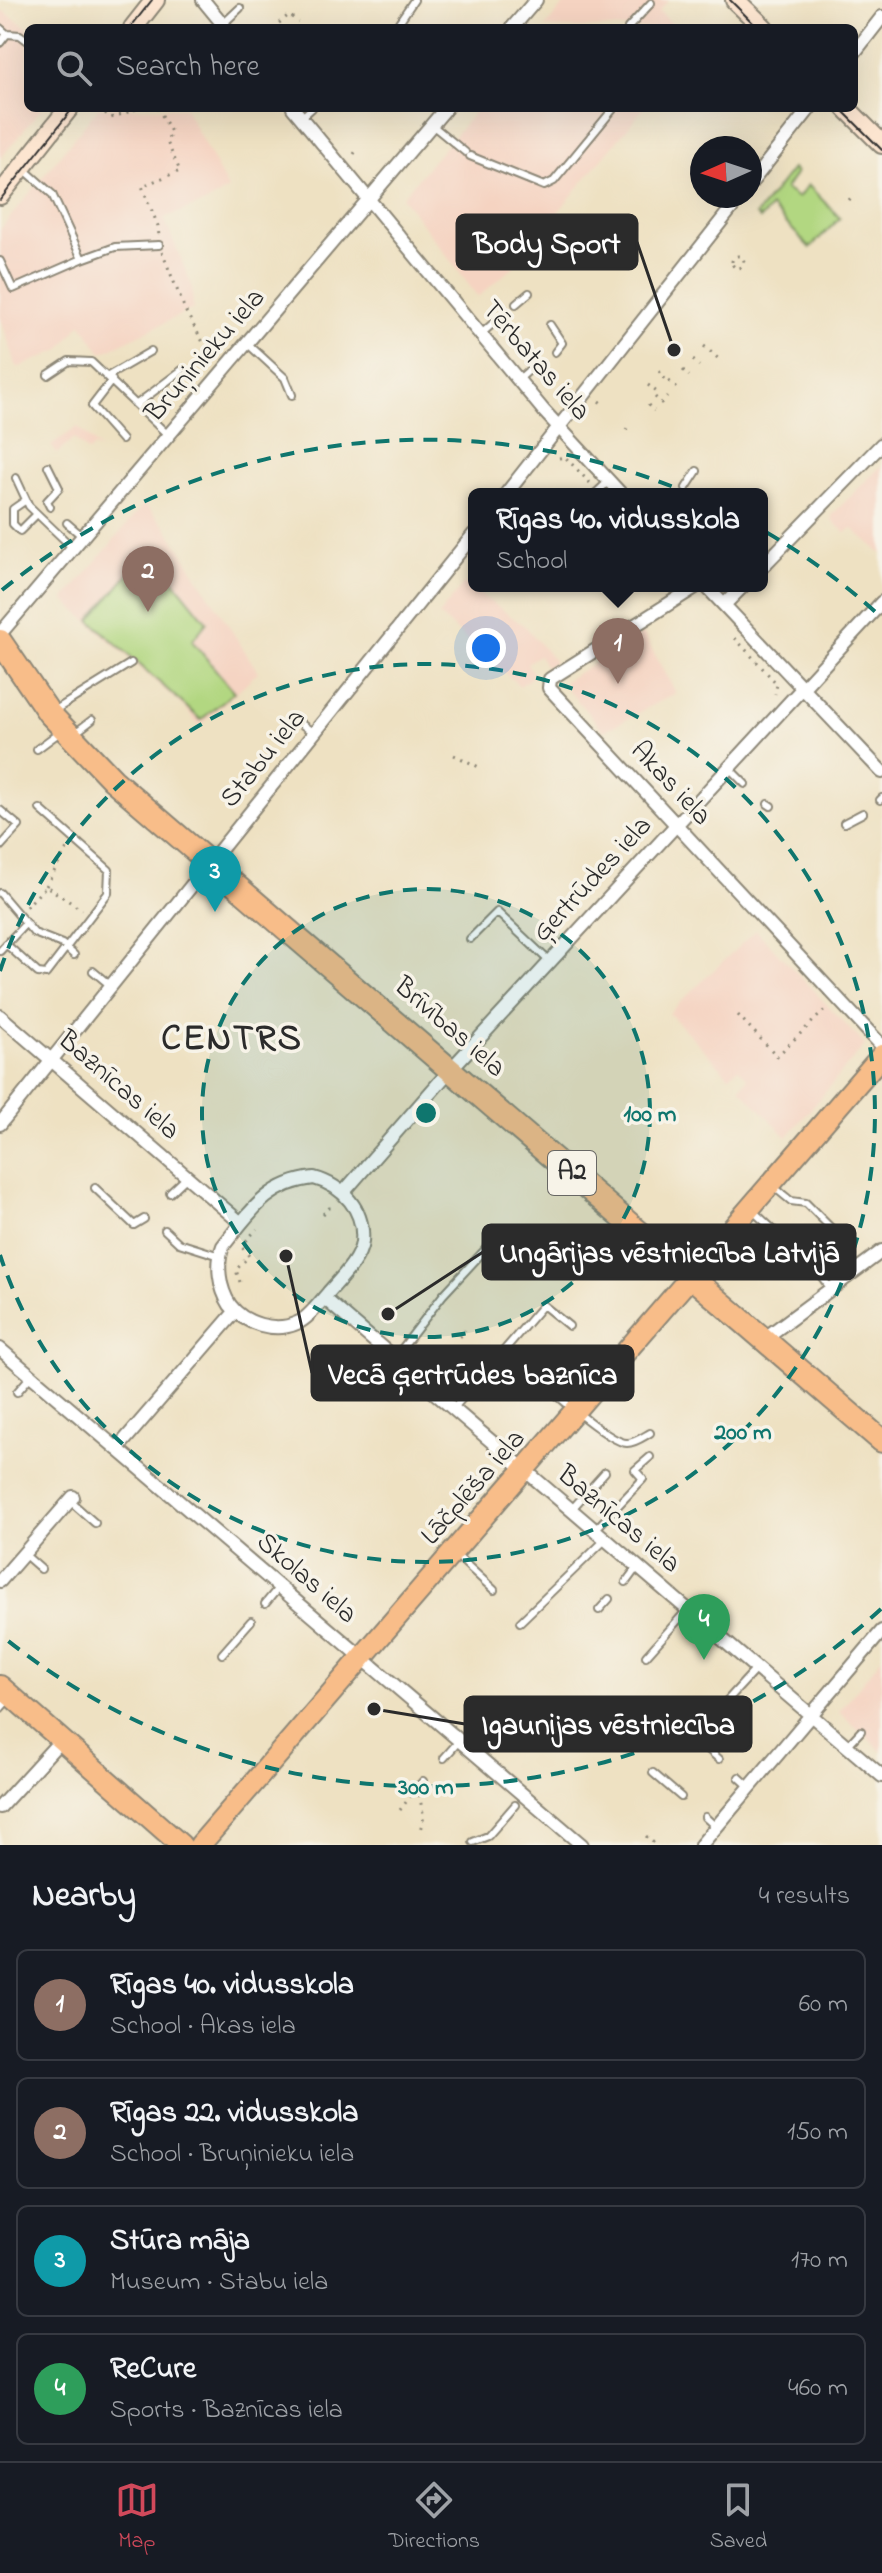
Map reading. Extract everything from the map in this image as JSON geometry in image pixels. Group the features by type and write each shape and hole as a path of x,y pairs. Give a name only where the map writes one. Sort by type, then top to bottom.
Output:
{"highway":[{"name":"Brīvības iela","path":"0,641 60,727 211,864 882,1441"}],"main road":[{"name":"Lāčplēša iela","path":"200,1845 577,1412 882,1055"},
{"path":"4,1697 61,1740 181,1845"}],"street":[{"path":"136,24 155,0"},
{"path":"203,0 223,24"},
{"path":"515,24 536,0"},
{"path":"735,0 760,24"},
{"path":"858,48 882,17"},
{"path":"0,195 66,112"},
{"name":"Bruņinieku iela","path":"0,634 443,112"},
{"path":"762,169 807,112"},
{"path":"850,112 882,144"},
{"name":"Tērbatas iela","path":"297,113 518,380 615,488"},
{"path":"511,488 732,208"},
{"path":"768,561 882,444"},
{"name":"Stabu iela","path":"0,1124 468,542"},
{"name":"Akas iela","path":"688,592 550,679 548,686 882,1046"},
{"path":"712,592 882,770"},
{"path":"724,605 737,592"},
{"name":"Ģertrūdes iela","path":"343,1193 451,1069 882,602"},
{"name":"Baznīcas iela","path":"0,1016 241,1223"},
{"path":"314,1178 328,1182 343,1193 358,1210 362,1243 348,1268 324,1298 300,1323 282,1327 250,1322 235,1312 224,1296 220,1256 241,1223 274,1189 291,1181 314,1178"},
{"path":"765,1338 882,1251"},
{"name":"Baznīcas iela","path":"324,1298 882,1776"},
{"path":"117,1449 235,1312"},
{"name":"Skolas iela","path":"0,1349 582,1845"},
{"path":"0,1581 71,1499"},
{"path":"701,1845 882,1631"},
{"path":"0,1807 61,1740"}],"lane":[{"path":"398,24 414,0"},
{"path":"632,24 651,3"},
{"path":"227,24 240,8"},
{"path":"0,28 7,34 24,38"},
{"path":"0,43 7,34"},
{"path":"432,125 467,154 544,186 554,181 611,112"},
{"path":"22,168 52,194 82,259"},
{"path":"0,261 13,289 115,247 159,245"},
{"path":"516,304 529,293"},
{"path":"480,335 498,319"},
{"path":"550,325 562,343 555,352"},
{"path":"248,344 285,378 292,395"},
{"path":"122,440 92,406 110,378 151,351"},
{"path":"48,375 69,361 91,362 169,436"},
{"path":"518,380 536,364"},
{"path":"137,404 182,370"},
{"path":"48,466 59,488 47,501 50,507"},
{"path":"686,488 697,471"},
{"path":"16,478 26,500 37,514 74,549"},
{"path":"601,488 609,481"},
{"path":"26,500 13,509 13,524 20,531 37,514"},
{"path":"67,523 83,537"},
{"path":"37,749 131,663"},
{"path":"60,727 92,720"},
{"path":"296,720 315,734"},
{"path":"729,768 745,784"},
{"path":"6,944 38,973 46,974 108,893 109,870 40,809"},
{"path":"0,810 19,826 0,847"},
{"path":"844,823 863,813"},
{"path":"0,893 34,933 74,955"},
{"path":"470,939 497,912 550,962"},
{"path":"0,951 26,923"},
{"path":"93,971 111,986"},
{"path":"170,1193 187,1177"},
{"path":"771,1185 791,1201 806,1203 841,1238"},
{"path":"95,1188 134,1225 144,1219"},
{"path":"750,1209 814,1267 831,1289"},
{"path":"165,1230 179,1243 220,1256"},
{"path":"394,1359 443,1295 495,1239"},
{"path":"487,1370 543,1305 569,1326"},
{"path":"505,1349 577,1412 622,1443 632,1442 650,1433"},
{"path":"17,1392 31,1376"},
{"path":"452,1410 467,1393"},
{"path":"594,1531 643,1479 635,1470 650,1457"},
{"path":"571,1510 605,1472"},
{"path":"71,1499 95,1523"},
{"path":"520,1622 605,1540"},
{"path":"454,1553 494,1590"},
{"path":"24,1554 41,1569"},
{"path":"626,1582 637,1567"},
{"path":"265,1604 279,1587"},
{"path":"599,1610 609,1599"},
{"path":"646,1656 687,1610"},
{"path":"222,1654 251,1621"},
{"path":"723,1705 756,1669"},
{"path":"847,1746 861,1731"},
{"path":"693,1736 719,1759"},
{"path":"444,1758 459,1741"},
{"path":"653,1773 681,1797"},
{"path":"739,1777 750,1787"},
{"path":"473,1842 488,1836 515,1805"},
{"path":"705,1817 716,1827"}],"path":[{"path":"279,23 289,15 298,22"},
{"path":"104,112 111,118 128,112"},
{"path":"160,112 171,132 167,142 180,171 142,186 158,226 159,245 208,355 225,371"},
{"path":"354,154 358,148"},
{"path":"849,200 853,195"},
{"path":"729,272 734,266"},
{"path":"704,346 720,360"},
{"path":"693,360 699,366"},
{"path":"683,370 689,376"},
{"path":"659,371 662,378 677,388"},
{"path":"662,378 666,374"},
{"path":"648,385 667,398 661,403 658,394"},
{"path":"599,401 605,406"},
{"path":"648,405 654,411"},
{"path":"626,430 630,423 632,429"},
{"path":"559,458 565,457 592,488"},
{"path":"726,629 777,684 775,694"},
{"path":"454,755 481,768"},
{"path":"19,915 46,886 73,838"},
{"path":"46,886 91,917"},
{"path":"738,1015 777,1056 831,1004"},
{"path":"323,1214 329,1208 335,1208"},
{"path":"240,1282 236,1270 249,1256 240,1248 257,1229"},
{"path":"815,1244 819,1239"},
{"path":"234,1261 240,1266"},
{"path":"460,1337 465,1330"},
{"path":"400,1810 420,1784 420,1812 424,1817 420,1830"},
{"path":"646,1836 656,1845"}],"shaded area":[{"path":"568,0 669,0 659,11 672,24 548,24"},
{"path":"0,9 24,25 24,112 39,112 0,159"},
{"path":"95,112 187,112 228,189 210,201 164,218 192,286 193,309 102,353 81,323 60,350 17,368 0,316 0,230"},
{"path":"475,112 641,112 512,268 478,297 402,197"},
{"path":"78,427 100,449 94,447 88,452 74,438 57,454 51,445"},
{"path":"882,465 882,554 852,528 846,533 832,521 832,515"},
{"path":"144,504 166,527 258,672 199,727 187,710 64,600"},
{"path":"464,583 468,586 468,592 477,592 526,627 555,662 546,667 539,655 527,663 534,675 520,686 439,615"},
{"path":"643,633 676,693 604,731 565,687 565,681"},
{"path":"756,930 865,1045 787,1137 740,1088 748,1078 738,1068 729,1076 669,1013"},
{"path":"882,1657 882,1751 839,1712"}],"green space":[{"path":"792,169 796,173 785,189 798,198 808,185 840,218 810,248 771,207 760,219 756,215"},
{"path":"149,550 207,622 192,641 234,692 201,720 90,620"}],"tram line":[{"path":"133,24 152,0"},
{"path":"730,0 754,24"},
{"path":"0,200 70,112"},
{"path":"844,112 882,150"}],"place":[{"name":"Body Sport","path":"674,350"},
{"name":"Rīgas 22. vidusskola","path":"148,612"},
{"name":"Rīgas 40. vidusskola","path":"618,684"},
{"name":"Stūra māja","path":"215,912"},
{"name":"Vecā Ģertrūdes baznīca","path":"286,1256"},
{"name":"Ungārijas vēstniecība Latvijā","path":"388,1314"},
{"name":"ReCure","path":"704,1660"},
{"name":"Igaunijas vēstniecība","path":"374,1709"}],"district":[{"name":"CENTRS","path":"232,1040"}]}
